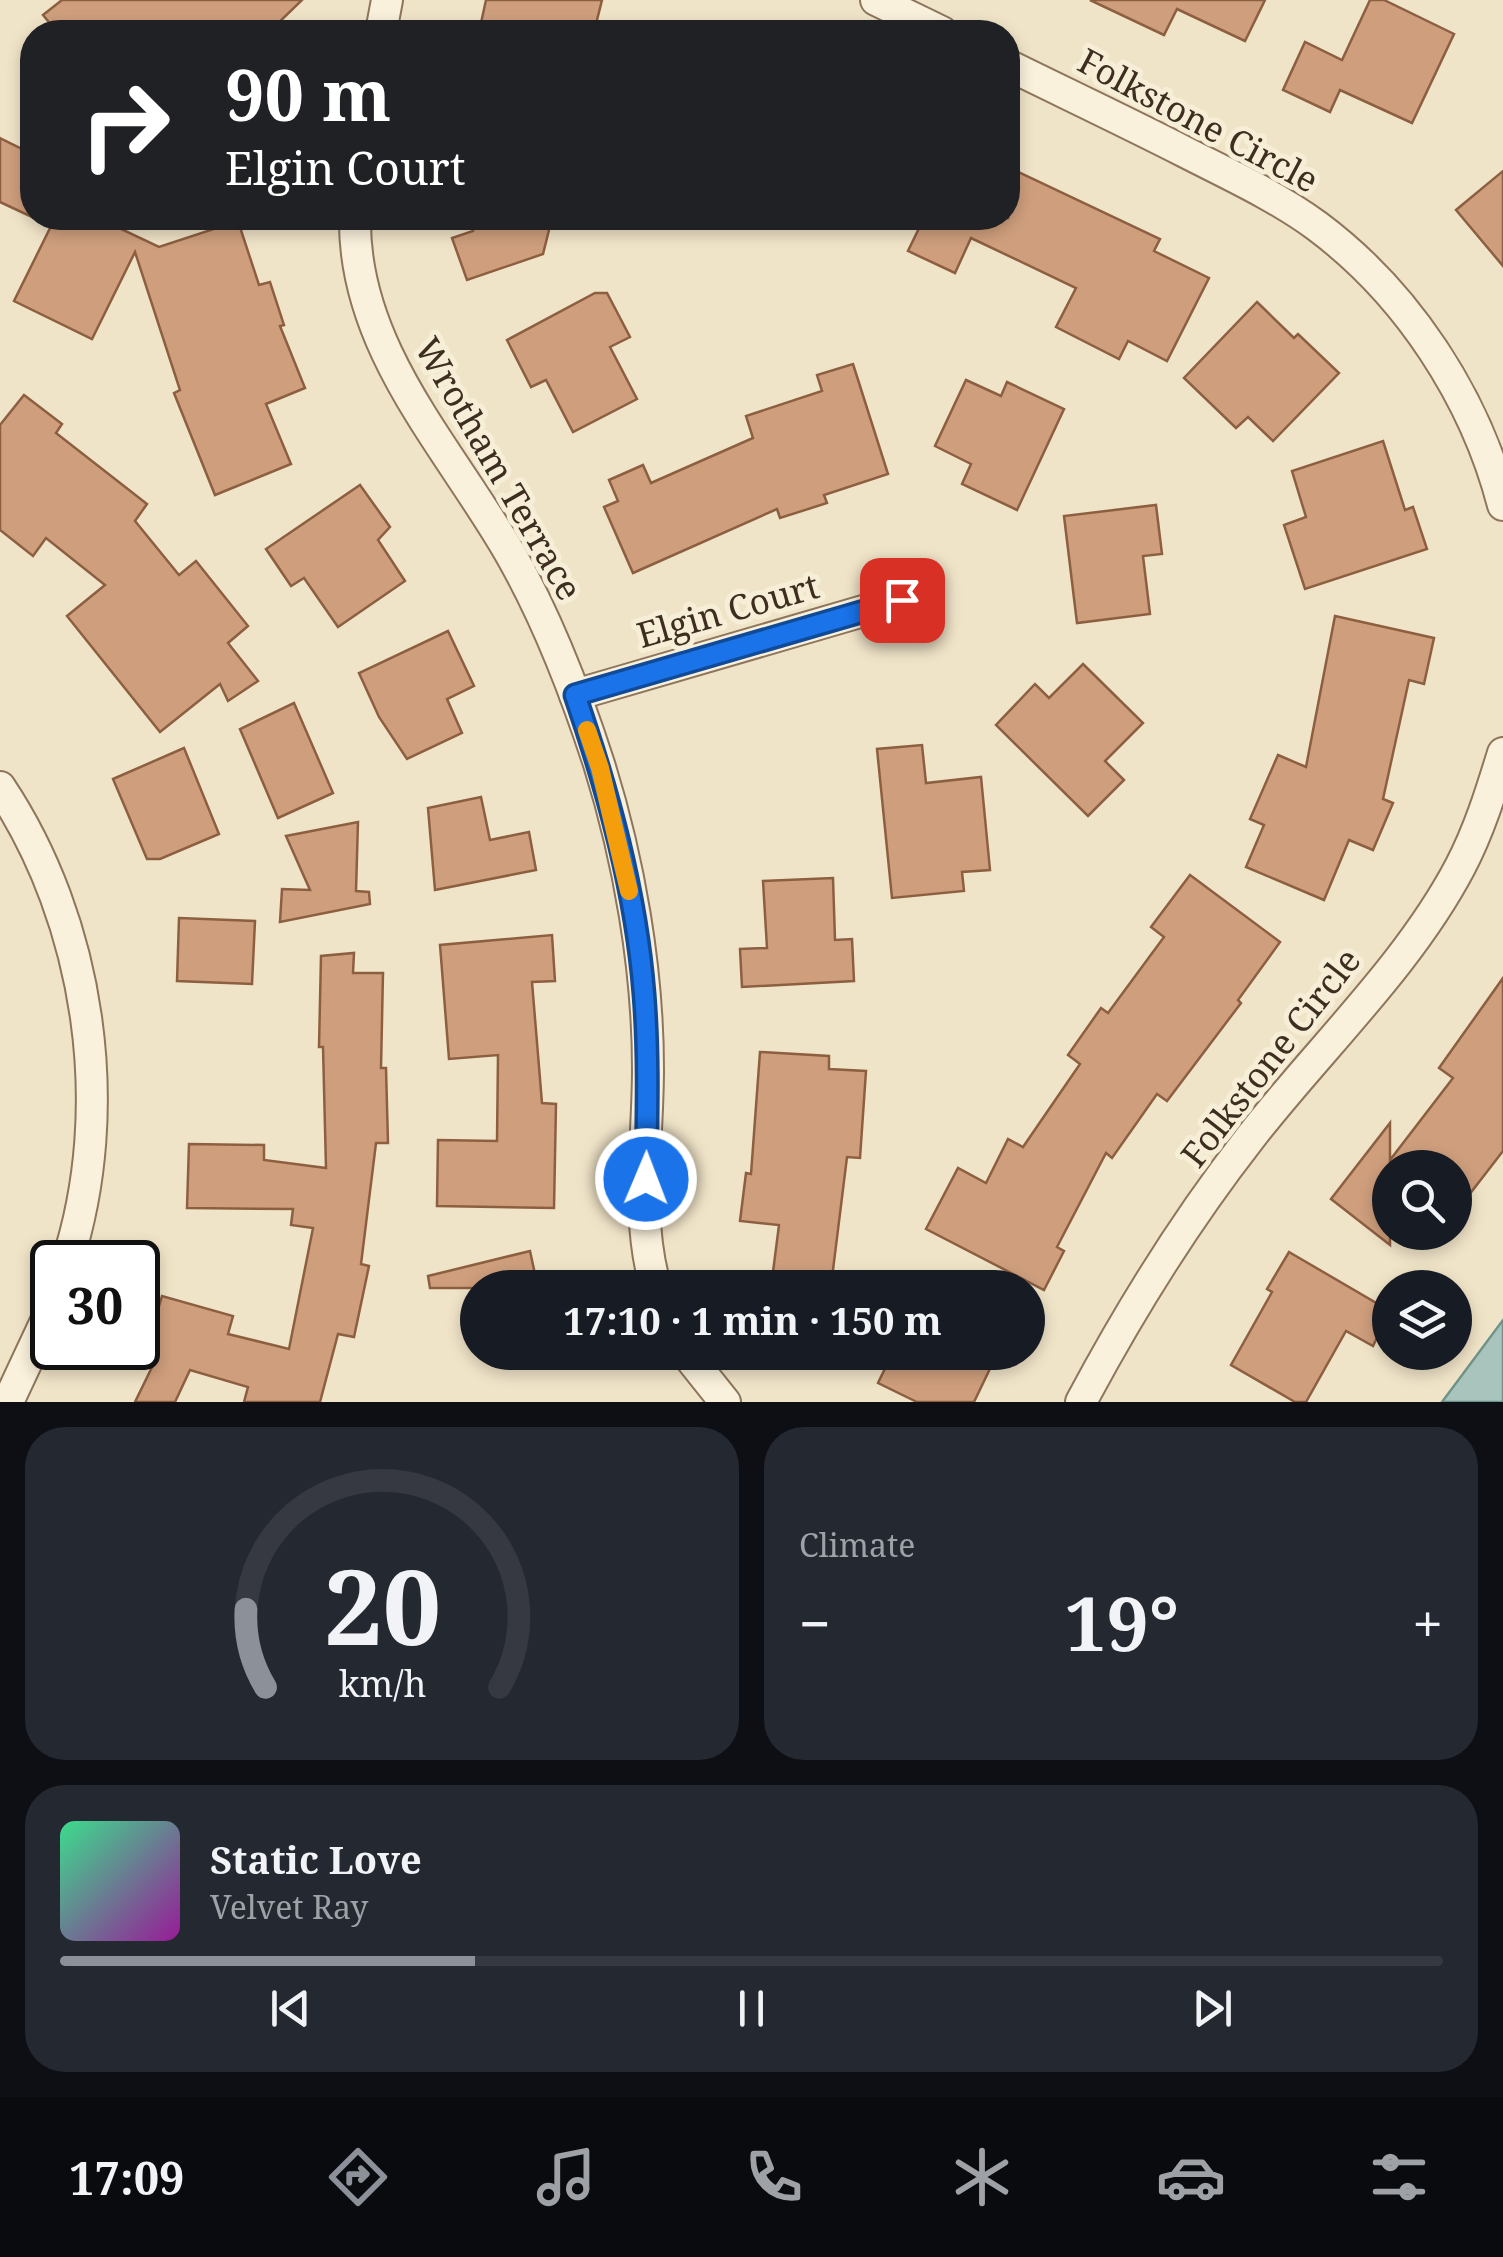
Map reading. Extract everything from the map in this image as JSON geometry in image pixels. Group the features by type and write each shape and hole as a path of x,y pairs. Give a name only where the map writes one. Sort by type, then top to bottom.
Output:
{"street":[{"path":"876,0 917,20"},
{"name":"Folkstone Circle","path":"1020,71 1261,190 1318,227 1368,270 1412,321 1450,377 1480,437 1503,505"},
{"name":"Wrotham Terrace","path":"356,230 361,279 376,333 400,383 454,460 512,557 546,625 600,768 627,878 644,990 648,1066 644,1216 653,1270"},
{"name":"Elgin Court","path":"575,695 902,600"},
{"name":"Folkstone Circle","path":"1081,1402 1172,1248 1248,1140 1425,924 1467,852 1488,806 1503,753"},
{"path":"0,787 47,875 65,926 84,1005 91,1085 88,1166 72,1240"},
{"path":"8,1402 30,1355"},
{"path":"700,1370 726,1402"}],"water":[{"path":"1503,1320 1503,1402 1442,1402 1466,1370 1472,1370 1472,1362"}],"building":[{"path":"62,0 302,0 281,20 47,20 43,15"},
{"path":"486,0 602,0 597,20 482,20"},
{"path":"1090,0 1265,0 1245,41 1177,9 1164,35"},
{"path":"1370,0 1384,0 1454,34 1412,123 1340,90 1330,112 1283,90 1305,42 1342,60"},
{"path":"0,138 20,148 20,211 0,202"},
{"path":"1503,171 1503,266 1456,210"},
{"path":"1020,173 1160,239 1154,251 1209,278 1167,361 1128,341 1119,359 1056,327 1076,288 971,238 955,273 908,251 918,230 1020,230"},
{"path":"49,230 123,230 159,247 211,230 241,230 259,285 270,282 284,325 280,326 305,388 266,404 291,464 215,495 174,393 180,390 135,252 92,339 14,301"},
{"path":"549,230 543,254 467,280 452,238 473,231"},
{"path":"595,293 607,293 630,337 610,347 637,399 573,432 546,380 531,387 507,340"},
{"path":"1257,302 1339,373 1273,441 1248,417 1236,428 1184,378"},
{"path":"853,364 888,474 824,495 827,503 780,518 777,509 633,573 604,507 618,501 609,480 643,465 651,483 753,438 746,416 822,391 817,375"},
{"path":"966,380 1001,396 1007,382 1064,409 1017,510 962,484 971,464 935,446"},
{"path":"24,395 62,424 56,433 147,504 135,521 179,575 196,561 248,626 228,643 258,681 228,701 220,684 160,732 67,616 105,585 46,538 33,556 0,530 0,425"},
{"path":"1383,441 1405,510 1413,507 1427,549 1305,589 1284,525 1306,517 1292,471"},
{"path":"360,485 390,527 378,540 405,581 338,627 304,578 291,586 266,549"},
{"path":"1156,505 1162,554 1143,556 1150,614 1077,623 1064,516"},
{"path":"1335,616 1434,638 1424,684 1409,680 1383,799 1393,803 1373,850 1349,840 1324,900 1246,867 1264,825 1250,819 1278,755 1306,767"},
{"path":"448,631 474,686 447,699 462,733 407,759 379,717 359,673"},
{"path":"1083,664 1143,723 1105,761 1124,780 1088,816 996,725 1035,684 1049,698"},
{"path":"294,703 333,793 278,818 240,729"},
{"path":"922,745 926,783 981,777 990,870 962,872 964,891 892,898 877,749"},
{"path":"184,748 219,834 160,859 147,859 113,779"},
{"path":"481,797 490,840 529,832 536,870 435,890 428,808"},
{"path":"358,822 356,891 369,892 370,904 280,922 282,889 310,890 286,836"},
{"path":"1190,875 1280,942 1238,1000 1241,1003 1167,1101 1157,1094 1112,1158 1106,1153 1057,1247 1064,1251 1045,1288 1045,1270 1005,1270 926,1229 958,1168 986,1183 1008,1139 1023,1147 1080,1064 1068,1055 1101,1008 1108,1013 1164,937 1151,927"},
{"path":"833,878 835,940 852,939 854,981 742,987 740,949 767,948 763,881"},
{"path":"179,918 255,921 252,984 177,981"},
{"path":"552,935 555,981 532,982 542,1103 556,1104 554,1208 437,1206 438,1140 497,1141 498,1055 449,1059 440,945"},
{"path":"354,953 353,973 383,973 381,1068 386,1068 388,1143 376,1143 361,1264 369,1266 354,1337 338,1334 320,1402 244,1402 248,1387 190,1370 175,1402 135,1402 151,1370 160,1370 162,1296 233,1316 228,1334 289,1349 313,1228 291,1225 293,1209 187,1208 189,1144 264,1145 264,1160 326,1168 323,1047 319,1047 321,956"},
{"path":"1503,978 1503,1151 1472,1191 1472,1150 1398,1150 1453,1078 1439,1068"},
{"path":"760,1052 829,1056 829,1069 866,1071 860,1158 847,1157 833,1270 773,1270 779,1225 740,1221 746,1173 751,1174"},
{"path":"1390,1123 1390,1150 1372,1150 1372,1231 1331,1199"},
{"path":"530,1251 534,1270 460,1270 460,1288 430,1288 428,1276"},
{"path":"1289,1252 1372,1300 1372,1345 1346,1331 1306,1402 1295,1402 1231,1365 1272,1292 1267,1289"},
{"path":"884,1370 989,1370 974,1402 917,1402 878,1383"}],"slow traffic":[{"path":"587,730 629,891"}],"route":[{"path":"646,1179 648,1066 644,990 633,915 600,768 575,695 902,600"}]}
